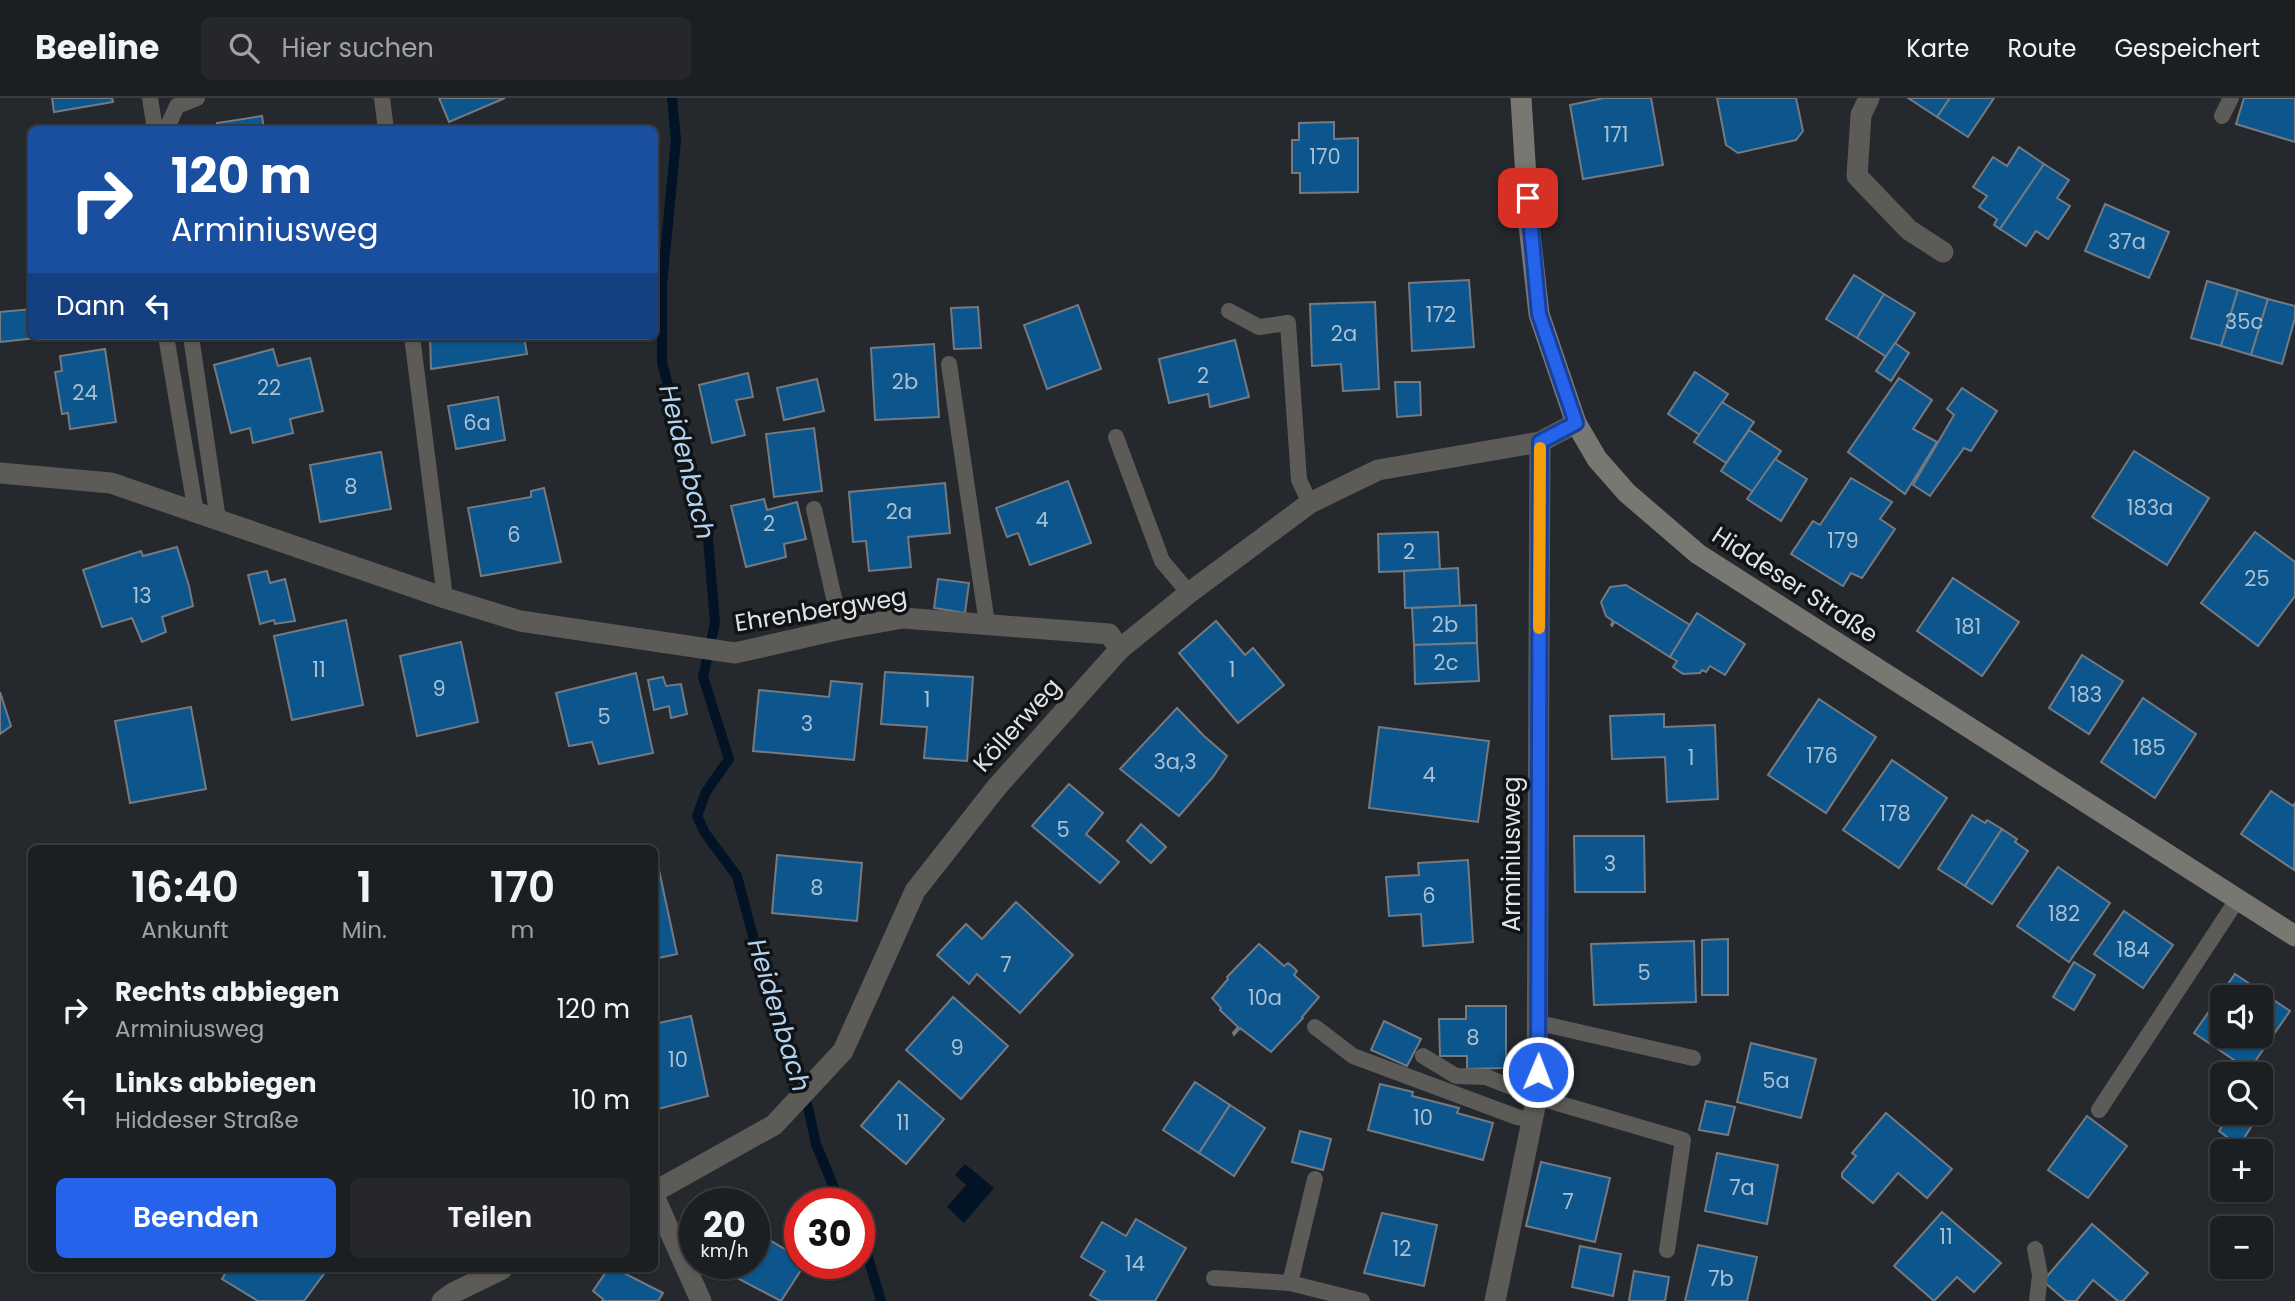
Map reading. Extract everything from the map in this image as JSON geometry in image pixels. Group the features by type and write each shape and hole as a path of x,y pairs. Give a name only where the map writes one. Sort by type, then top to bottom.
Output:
{"main road":[{"name":"Hiddeser Straße","path":"1521,98 1529,225 1539,314 1576,423 1597,459 1627,493 1698,554 2295,936"}],"street":[{"path":"1869,98 1861,115 1857,176 1909,230 1942,252"},
{"path":"1540,442 1576,423"},
{"name":"Köllerweg","path":"658,1192 774,1125 843,1051 915,891 996,788 1120,649 1189,593 1310,503 1378,470 1540,442"},
{"name":"Arminiusweg","path":"1495,1301 1537,1097 1540,442"},
{"name":"Ehrenbergweg","path":"0,473 111,483 445,598 520,621 735,653 903,618 1109,634 1120,649"},
{"path":"658,1203 701,1301"},
{"path":"442,1301 480,1274"}],"lane":[{"path":"150,98 154,126"},
{"path":"168,126 177,106 197,98"},
{"path":"382,98 386,126"},
{"path":"2222,116 2231,98"},
{"path":"1229,311 1259,327 1288,323 1299,480 1310,503"},
{"path":"167,340 196,513"},
{"path":"192,340 218,520"},
{"path":"413,340 445,598"},
{"path":"949,364 987,624"},
{"path":"1116,437 1162,561 1189,593"},
{"path":"814,509 841,629"},
{"path":"2099,1110 2237,900"},
{"path":"1539,1023 1693,1058"},
{"path":"1315,1027 1353,1056 1517,1117 1532,1120"},
{"path":"1423,1056 1456,1076 1486,1076 1537,1097 1683,1140 1667,1250"},
{"path":"1290,1283 1315,1179"},
{"path":"2035,1249 2040,1275 2037,1301"},
{"path":"1214,1278 1290,1283 1362,1301"}],"water":[{"path":"965,1164 994,1188 964,1223 947,1207 966,1185 955,1175"}],"building":[{"path":"52,98 112,98 113,102 54,112"},
{"path":"439,98 505,98 449,122"},
{"path":"1604,98 1651,98 1663,165 1583,179 1570,105"},
{"path":"1717,98 1796,98 1803,131 1796,140 1738,153 1726,145"},
{"path":"1908,98 1950,98 1937,117"},
{"path":"1950,98 1994,98 1968,137 1937,117"},
{"path":"2244,98 2295,98 2295,142 2236,124"},
{"path":"262,116 263,126 217,126 217,123"},
{"path":"1334,122 1334,139 1358,138 1358,192 1300,193 1300,173 1292,173 1292,140 1299,140 1299,123"},
{"path":"2019,147 2044,164 2000,229 1994,225 1997,219 1979,207 1987,196 1973,187 1993,157 2007,166"},
{"path":"2044,164 2069,180 2057,198 2070,206 2048,239 2036,231 2026,246 2000,229"},
{"path":"2105,204 2169,232 2149,278 2085,251"},
{"path":"1854,275 1884,294 1857,338 1826,319"},
{"path":"1469,280 1474,347 1412,351 1409,283"},
{"path":"2207,281 2238,290 2221,346 2191,338"},
{"path":"2238,290 2268,299 2251,355 2221,346"},
{"path":"1884,294 1915,313 1883,362 1885,356 1857,338"},
{"path":"2268,299 2295,306 2295,318 2282,364 2251,355"},
{"path":"1375,302 1379,389 1343,391 1341,364 1312,366 1310,304"},
{"path":"1078,305 1101,369 1047,389 1024,325"},
{"path":"978,307 981,348 954,349 951,308"},
{"path":"28,309 28,339 0,342 0,312"},
{"path":"430,340 525,340 527,354 431,369"},
{"path":"1235,340 1249,397 1210,407 1208,394 1169,403 1159,359"},
{"path":"1895,343 1909,353 1891,381 1876,371"},
{"path":"934,344 939,417 875,420 871,348"},
{"path":"105,349 116,422 70,429 68,413 62,414 55,372 62,371 60,356"},
{"path":"273,349 278,366 310,358 323,411 290,419 293,433 253,443 250,428 231,433 214,365"},
{"path":"1695,372 1728,394 1700,435 1668,414"},
{"path":"748,373 753,397 736,400 745,435 712,443 699,385"},
{"path":"1899,378 1932,400 1913,429 1937,442 1905,494 1848,452"},
{"path":"817,379 824,411 784,420 777,388"},
{"path":"1395,382 1420,382 1421,415 1397,417"},
{"path":"1962,388 1997,411 1971,451 1964,448 1930,496 1913,485 1954,415 1947,409"},
{"path":"498,397 505,440 456,449 448,406"},
{"path":"1722,402 1754,422 1726,463 1694,442"},
{"path":"814,428 822,491 774,497 766,434"},
{"path":"1749,430 1781,451 1753,492 1721,471"},
{"path":"2134,451 2209,498 2167,565 2092,517"},
{"path":"381,452 391,509 320,522 310,465"},
{"path":"1775,459 1807,479 1781,521 1747,499"},
{"path":"1851,478 1892,502 1880,519 1895,529 1862,578 1851,573 1843,586 1791,554 1813,521 1820,525"},
{"path":"1068,481 1091,543 1030,565 1018,533 1007,537 996,508"},
{"path":"945,483 950,533 908,537 911,567 869,571 866,541 853,542 849,492"},
{"path":"544,488 561,562 481,576 468,508 531,497 531,491"},
{"path":"764,499 767,510 797,502 806,539 784,544 786,557 746,567 731,506"},
{"path":"1438,532 1440,570 1379,572 1378,534"},
{"path":"2255,532 2295,562 2295,596 2258,646 2201,603"},
{"path":"177,547 193,606 162,617 166,632 142,642 132,618 102,627 83,570 141,551 143,556"},
{"path":"1458,568 1460,606 1405,608 1404,571"},
{"path":"267,571 270,583 285,579 295,621 275,624 274,620 260,624 248,575"},
{"path":"1953,578 2019,622 1982,676 1917,631"},
{"path":"938,579 969,583 965,613 934,608"},
{"path":"1626,585 1690,625 1670,657 1615,622 1611,625 1613,621 1606,616 1601,602 1610,587"},
{"path":"1476,605 1477,643 1414,645 1412,608"},
{"path":"1697,613 1745,644 1725,675 1710,666 1706,672 1702,670 1700,673 1683,674 1673,667 1677,661 1670,657"},
{"path":"346,620 363,705 292,720 274,636"},
{"path":"1216,621 1245,655 1253,648 1284,685 1238,723 1179,653"},
{"path":"461,642 478,722 417,736 400,656"},
{"path":"1477,643 1479,681 1415,684 1414,645"},
{"path":"2082,655 2123,681 2089,734 2049,708"},
{"path":"885,672 973,677 967,761 924,758 927,727 881,724"},
{"path":"636,673 653,753 599,764 592,742 569,746 556,693"},
{"path":"663,677 666,686 681,684 687,714 671,718 669,706 654,710 648,680"},
{"path":"831,681 862,684 854,760 753,751 759,690 829,697"},
{"path":"0,692 11,726 0,734"},
{"path":"2143,698 2196,734 2155,798 2101,762"},
{"path":"1819,699 1876,737 1826,813 1768,775"},
{"path":"191,707 206,789 130,803 115,721"},
{"path":"1177,708 1227,756 1213,777 1179,816 1120,769"},
{"path":"1664,714 1664,727 1715,725 1718,799 1667,802 1665,757 1612,759 1610,716"},
{"path":"1379,727 1489,741 1478,822 1369,808"},
{"path":"1892,760 1947,798 1899,868 1843,830"},
{"path":"1069,784 1103,813 1086,834 1119,862 1100,883 1032,826"},
{"path":"2271,791 2293,806 2295,803 2294,870 2241,834"},
{"path":"1972,815 2002,829 1965,886 1938,869"},
{"path":"1141,824 1166,847 1151,863 1127,841"},
{"path":"2002,829 2028,851 1992,904 1965,886"},
{"path":"1574,836 1644,836 1645,892 1575,892"},
{"path":"777,855 862,863 857,921 772,913"},
{"path":"1468,860 1473,942 1423,946 1421,914 1389,916 1386,877 1419,875 1418,863"},
{"path":"2058,867 2110,903 2069,962 2017,926"},
{"path":"658,870 677,954 658,958"},
{"path":"1016,902 1073,955 1020,1013 977,974 969,984 937,955 966,924 982,939"},
{"path":"2124,911 2173,945 2143,988 2094,954"},
{"path":"1728,939 1728,995 1702,995 1702,940"},
{"path":"1694,941 1696,1002 1594,1005 1591,944"},
{"path":"1259,944 1284,966 1288,963 1293,967 1297,971 1294,975 1319,997 1271,1052 1240,1028 1234,1035 1238,1027 1212,998 1227,977"},
{"path":"2074,962 2095,975 2074,1010 2053,997"},
{"path":"2235,974 2251,985 2227,985"},
{"path":"953,997 1008,1046 961,1099 906,1050"},
{"path":"2273,1000 2290,1011 2273,1035"},
{"path":"1466,1006 1506,1006 1506,1068 1467,1069 1467,1056 1440,1056 1439,1019 1466,1019"},
{"path":"2210,1010 2210,1044 2194,1033"},
{"path":"691,1016 708,1096 658,1109 658,1023"},
{"path":"1384,1021 1421,1039 1407,1066 1371,1050"},
{"path":"1751,1043 1816,1059 1801,1118 1737,1102"},
{"path":"2216,1048 2264,1048 2255,1062 2237,1062"},
{"path":"899,1081 944,1119 906,1164 861,1126"},
{"path":"1195,1082 1230,1105 1199,1153 1163,1130"},
{"path":"1380,1084 1413,1092 1412,1096 1459,1108 1457,1113 1493,1123 1483,1160 1368,1130"},
{"path":"1706,1101 1735,1107 1728,1135 1699,1130"},
{"path":"1230,1105 1265,1128 1234,1176 1199,1153"},
{"path":"1886,1113 1952,1169 1927,1198 1898,1173 1873,1203 1842,1177 1842,1173 1856,1156 1852,1153"},
{"path":"2087,1116 2127,1146 2088,1198 2048,1170"},
{"path":"2223,1125 2252,1125 2243,1139 2230,1139 2219,1131"},
{"path":"1300,1131 1331,1139 1323,1170 1292,1162"},
{"path":"1717,1153 1778,1165 1767,1224 1705,1211"},
{"path":"1541,1162 1610,1178 1595,1242 1526,1226"},
{"path":"1942,1212 2001,1263 1974,1292 1957,1277 1934,1301 1894,1266"},
{"path":"1382,1213 1437,1225 1424,1286 1364,1273"},
{"path":"1136,1219 1186,1248 1155,1301 1100,1301 1090,1295 1105,1271 1081,1257 1102,1222 1126,1236"},
{"path":"2092,1224 2148,1273 2123,1301 2118,1301 2093,1280 2076,1301 2066,1301 2043,1281"},
{"path":"770,1240 784,1249 784,1279 795,1279 781,1301 739,1279 770,1279"},
{"path":"1698,1245 1757,1257 1747,1301 1685,1301"},
{"path":"1580,1246 1621,1254 1613,1296 1572,1287"},
{"path":"1634,1271 1669,1277 1665,1301 1629,1301"},
{"path":"226,1272 325,1272 304,1301 258,1301 222,1279"},
{"path":"606,1272 622,1272 663,1293 658,1301 602,1301 593,1291"}],"waterway":[{"name":"Heidenbach","path":"672,98 676,140 662,285 662,363 707,527 715,623 703,677 729,759 706,792 697,816 705,833 737,876 768,993 808,1107 816,1144 834,1188"},
{"name":"Heidenbach","path":"874,1279 881,1301"}],"slow traffic":[{"path":"1539,628 1540,448"}],"route":[{"path":"1528,198 1539,314 1576,423 1540,442 1538,1072"}]}
